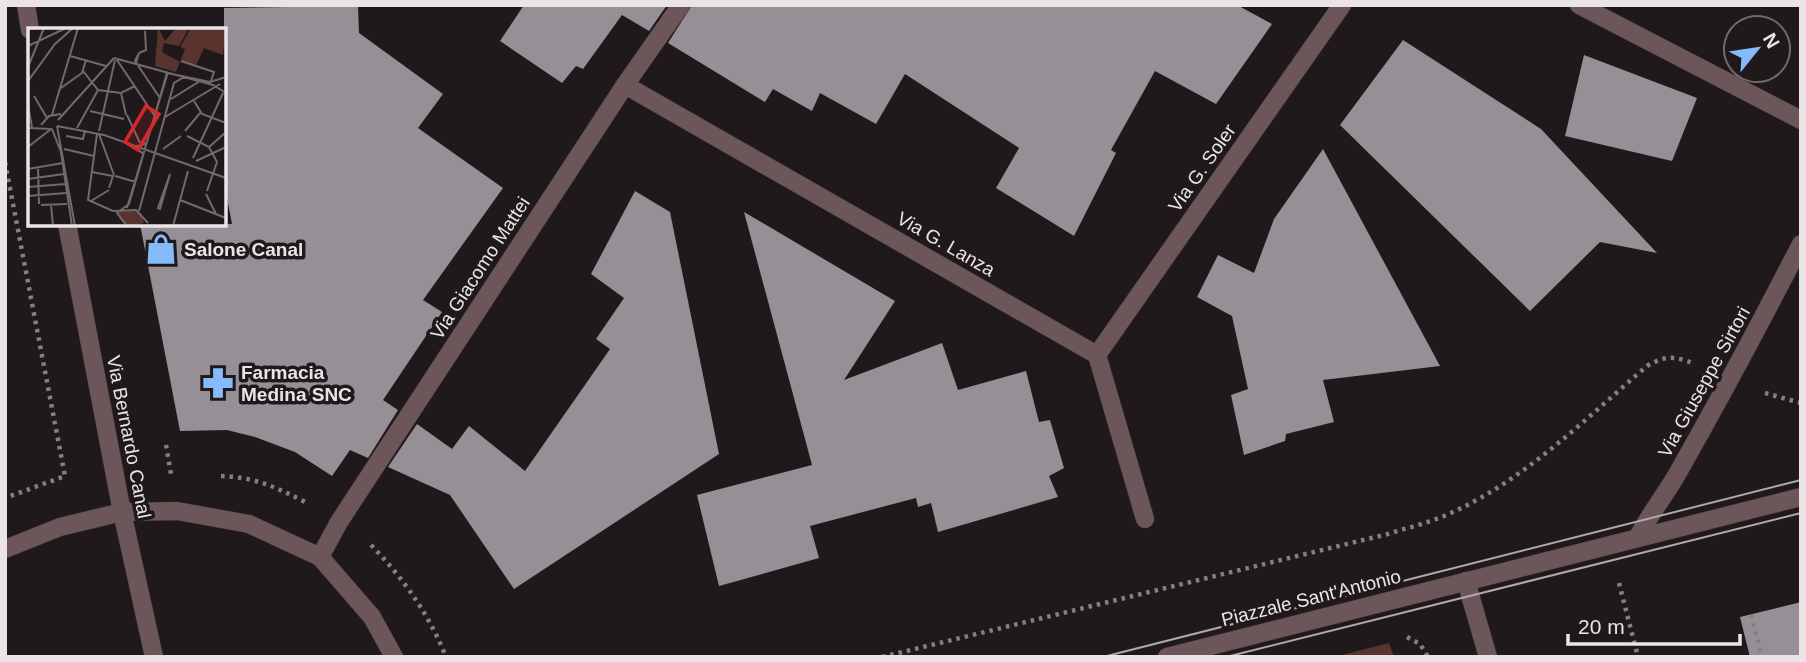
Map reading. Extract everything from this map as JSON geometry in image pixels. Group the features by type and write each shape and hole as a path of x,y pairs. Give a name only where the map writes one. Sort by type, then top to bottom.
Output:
{"street":[{"path":"26,5 30,28"},
{"name":"Via Giacomo Mattei","path":"320,557 339,522 625,85 681,5"},
{"name":"Via G. Soler","path":"1097,355 1342,5"},
{"path":"1579,5 1801,120"},
{"name":"Via G. Lanza","path":"625,85 1097,355"},
{"name":"Via Bernardo Canal","path":"67,226 122,512 154,657"},
{"name":"Via Giuseppe Sirtori","path":"1638,537 1730,380 1801,244"},
{"path":"1097,355 1145,519"},
{"name":"Piazzale Sant'Antonio","path":"1167,657 1801,497"},
{"path":"5,549 60,527 122,512 177,511 249,524 320,557 372,617 394,657"},
{"path":"1466,581 1488,657"}],"path":[{"path":"5,162 65,476 5,498"},
{"path":"882,657 1388,534 1444,516 1495,490 1545,454 1647,366 1662,358 1675,356 1696,364"},
{"path":"1754,390 1801,403"},
{"path":"166,445 170,474"},
{"path":"366,540 396,572 422,608 446,657"},
{"path":"1619,583 1639,656"},
{"path":"1751,615 1762,657"},
{"path":"1400,634 1420,644 1428,657"}],"shaded area":[{"path":"1389,643 1394,657 1334,657"}],"building":[{"path":"524,5 667,5 649,31 622,15 583,69 576,66 562,83 500,41"},
{"path":"692,5 1237,5 1272,24 1216,104 1155,71 1111,150 1116,153 1074,236 996,188 1019,148 905,74 876,124 820,93 812,111 773,89 765,102 668,43"},
{"path":"358,6 359,33 443,94 418,128 503,188 423,300 442,312 383,400 398,410 368,458 350,450 332,476 295,452 255,437 227,430 180,431 140,226 232,224 226,192 224,8"},
{"path":"1403,40 1541,129 1657,253 1600,242 1530,311 1340,125"},
{"path":"1584,55 1697,98 1672,161 1565,136"},
{"path":"1323,149 1440,366 1323,380 1334,422 1286,434 1285,441 1244,455 1231,395 1248,389 1232,316 1197,297 1218,255 1254,273 1274,219"},
{"path":"635,191 670,212 719,454 514,589 450,495 388,467 417,424 452,449 469,426 525,471 610,349 596,339 624,298 591,274"},
{"path":"744,212 895,301 844,380 942,343 958,390 1026,371 1039,422 1050,420 1064,468 1049,476 1058,497 938,532 931,503 918,507 916,498 810,526 819,558 719,586 697,495 812,465"},
{"path":"1801,602 1801,657 1750,657 1740,617"}],"tram line":[{"path":"1103,657 1801,480"},
{"path":"1226,657 1801,513"}],"place":[{"name":"Salone Canal","path":"161,249"},
{"name":"Farmacia Medina SNC","path":"218,383"}]}
